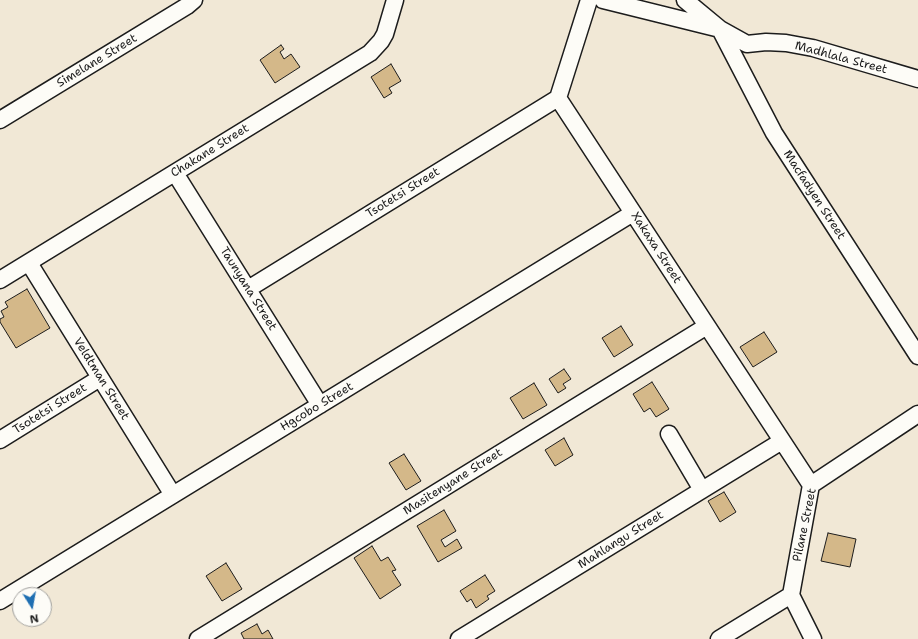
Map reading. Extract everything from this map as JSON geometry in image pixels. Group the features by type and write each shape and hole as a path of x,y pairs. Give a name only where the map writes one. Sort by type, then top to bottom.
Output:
{"street":[{"name":"Simelane Street","path":"0,120 187,6 194,0"},
{"name":"Chakane Street","path":"0,280 370,53 381,42 385,34 395,0"},
{"path":"558,98 589,0"},
{"name":"Madhlala Street","path":"603,0 720,29 747,44 766,42 786,43 813,48 918,80"},
{"path":"685,0 720,29"},
{"name":"Macfadyen Street","path":"720,29 774,133 918,356"},
{"name":"Xakaxa Street","path":"558,98 811,485"},
{"name":"Tsotetsi Street","path":"248,289 558,98"},
{"name":"Taunyana Street","path":"175,173 320,405"},
{"name":"Hgcobo Street","path":"0,601 633,213"},
{"name":"Veldtman Street","path":"29,263 173,495"},
{"name":"Masitenyane Street","path":"198,639 707,326"},
{"name":"Tsotetsi Street","path":"0,440 100,378"},
{"name":"Pilane Street","path":"791,595 811,485 918,414"},
{"path":"669,434 702,490"},
{"name":"Mahlangu Street","path":"459,639 782,441"},
{"path":"720,639 791,595 812,639"}],"building":[{"path":"281,45 284,49 280,52 284,59 291,54 300,67 275,83 260,60"},
{"path":"391,64 401,81 389,88 392,93 384,98 371,77"},
{"path":"27,289 50,328 16,348 0,322 0,319 4,317 1,311 8,307 5,302"},
{"path":"621,326 633,345 614,357 602,338"},
{"path":"764,332 777,352 753,367 740,347"},
{"path":"564,369 571,379 563,384 566,388 558,393 549,379"},
{"path":"652,382 669,409 656,417 650,408 644,412 633,394"},
{"path":"534,383 547,405 523,419 510,398"},
{"path":"564,438 573,455 555,466 545,450"},
{"path":"404,454 421,481 406,490 389,463"},
{"path":"724,492 736,512 720,522 708,501"},
{"path":"444,510 456,531 441,540 445,547 457,539 462,548 438,562 417,526"},
{"path":"828,533 856,539 850,567 821,561"},
{"path":"372,546 381,561 388,557 396,570 392,571 401,585 380,599 354,558"},
{"path":"226,563 242,589 222,601 206,576"},
{"path":"485,575 495,591 487,596 489,599 476,608 471,599 467,602 460,591"},
{"path":"257,624 262,634 268,630 273,639 244,639 241,633"}]}
